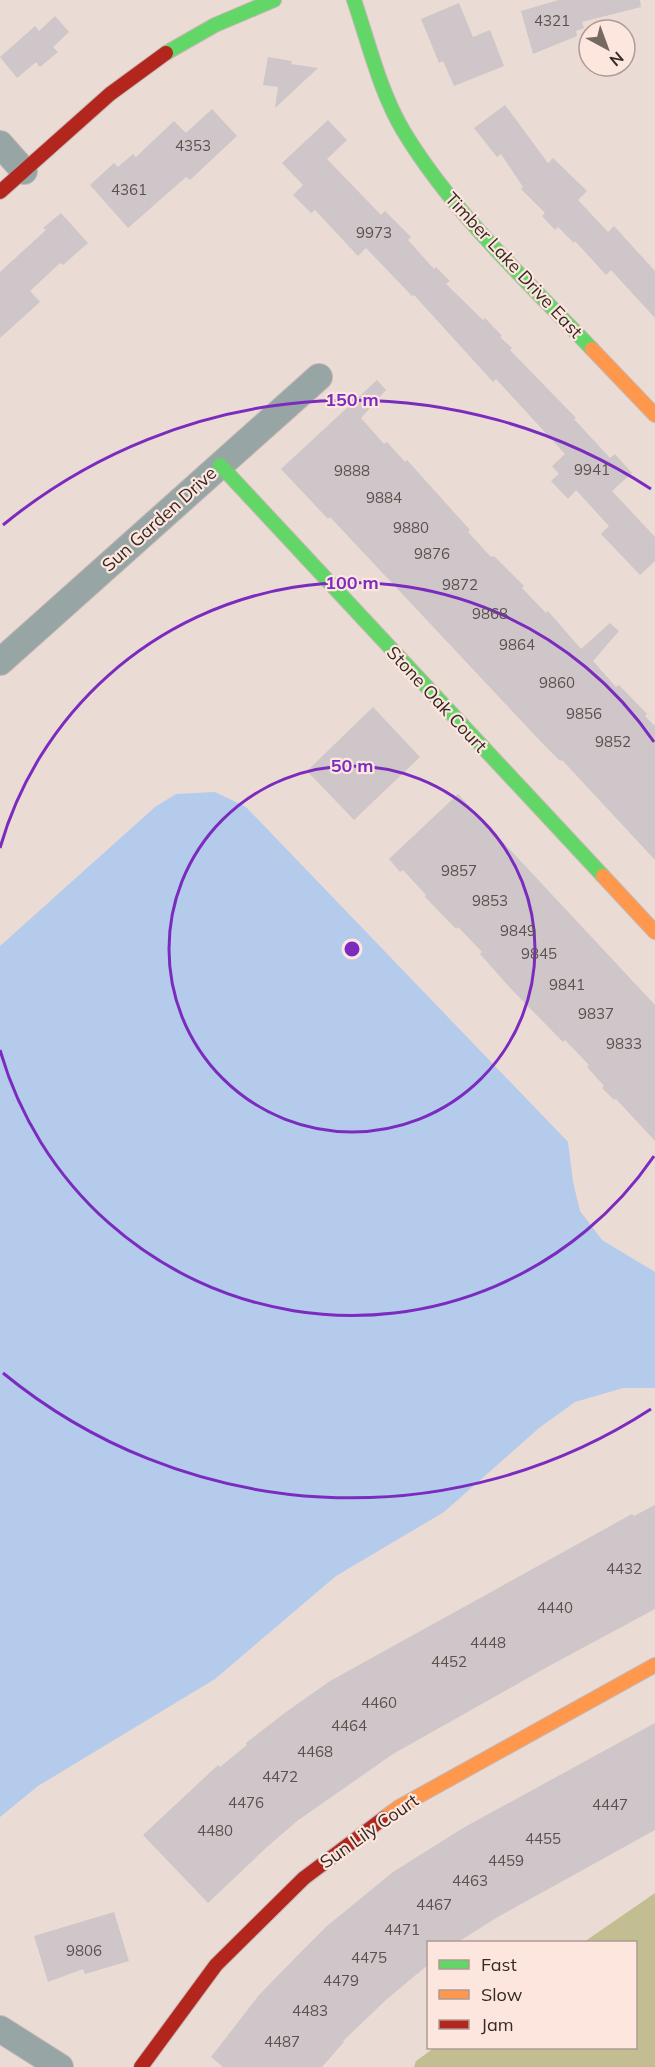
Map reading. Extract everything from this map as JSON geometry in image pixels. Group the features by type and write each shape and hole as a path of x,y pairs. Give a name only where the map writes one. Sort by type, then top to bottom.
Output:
{"street":[{"path":"0,192 129,79 181,43 213,26 274,0"},
{"name":"Timber Lake Drive East","path":"354,0 389,102 404,131 431,171 468,219 655,415"},
{"path":"0,144 24,171"},
{"name":"Sun Garden Drive","path":"0,662 319,376"},
{"name":"Stone Oak Court","path":"220,465 655,932"},
{"name":"Sun Lily Court","path":"141,2067 216,1965 304,1878 399,1807 655,1665"},
{"path":"0,2029 60,2067"}],"shaded area":[{"path":"655,1893 655,2067 414,2067 416,2061 433,2049 637,2049 637,1941 585,1941"}],"water":[{"path":"215,792 246,807 568,1142 573,1182 580,1211 602,1240 655,1272 655,1388 623,1388 575,1402 539,1428 444,1512 336,1576 215,1679 38,1786 0,1817 0,946 155,807 176,794"}],"building":[{"path":"559,0 640,0 641,7 598,18 577,18 577,36 533,54 521,11"},
{"path":"459,3 473,37 490,30 504,66 454,86 443,61 439,63 421,19"},
{"path":"55,16 69,32 53,47 58,52 40,67 36,62 17,78 0,57 35,26 39,31"},
{"path":"268,57 292,61 291,64 318,68 275,108 278,87 263,85"},
{"path":"505,105 548,163 553,158 587,191 578,200 608,232 614,226 655,271 655,318 611,270 606,275 575,241 574,243 558,227 555,230 542,216 545,213 521,189 523,187 501,154 497,157 474,128"},
{"path":"212,109 237,136 190,180 186,177 128,228 90,185 114,163 118,167 133,154 136,157 174,121 186,133"},
{"path":"328,120 347,140 327,159 381,215 385,211 411,237 408,240 434,269 436,267 450,281 446,284 502,336 500,337 512,348 510,350 576,418 574,419 610,458 615,454 632,473 612,491 655,537 655,561 640,575 601,534 609,526 576,490 568,499 551,481 559,474 552,466 565,454 496,379 493,382 414,295 412,296 366,248 358,256 315,210 311,213 293,195 303,185 282,163"},
{"path":"61,213 88,243 63,265 60,263 30,291 40,302 0,338 0,272"},
{"path":"377,380 386,390 361,418 384,444 387,442 405,462 407,460 470,530 468,532 491,557 494,556 524,586 522,588 546,613 548,611 581,649 610,623 619,631 593,661 616,687 619,685 647,714 645,716 655,726 655,860 330,517 328,519 281,469"},
{"path":"373,707 420,757 354,820 307,771"},
{"path":"458,794 655,1005 655,1141 616,1099 614,1100 602,1088 604,1086 587,1067 589,1065 512,990 480,954 482,952 425,897 426,895 403,870 400,872 389,859"},
{"path":"655,1505 655,1609 393,1754 297,1821 208,1903 143,1835 218,1765 220,1767 247,1745 246,1743 330,1681 632,1514 634,1516"},
{"path":"655,1723 655,1830 496,1918 460,1941 427,1941 427,1966 387,1999 343,2041 322,2067 223,2067 211,2057 259,1995 327,1926 393,1872 463,1828"},
{"path":"114,1912 129,1961 85,1974 83,1969 48,1982 34,1936"}],"traffic: fast":[{"path":"166,53 215,25 274,0"},
{"path":"354,0 388,101 404,132 424,162 468,219 592,349"},
{"path":"220,465 603,876"}],"traffic: slow":[{"path":"592,349 655,415"},
{"path":"603,876 655,932"},
{"path":"384,1818 399,1807 655,1665"}],"traffic: jam":[{"path":"0,192 110,94 166,53"},
{"path":"141,2067 216,1965 304,1878 384,1818"}]}
